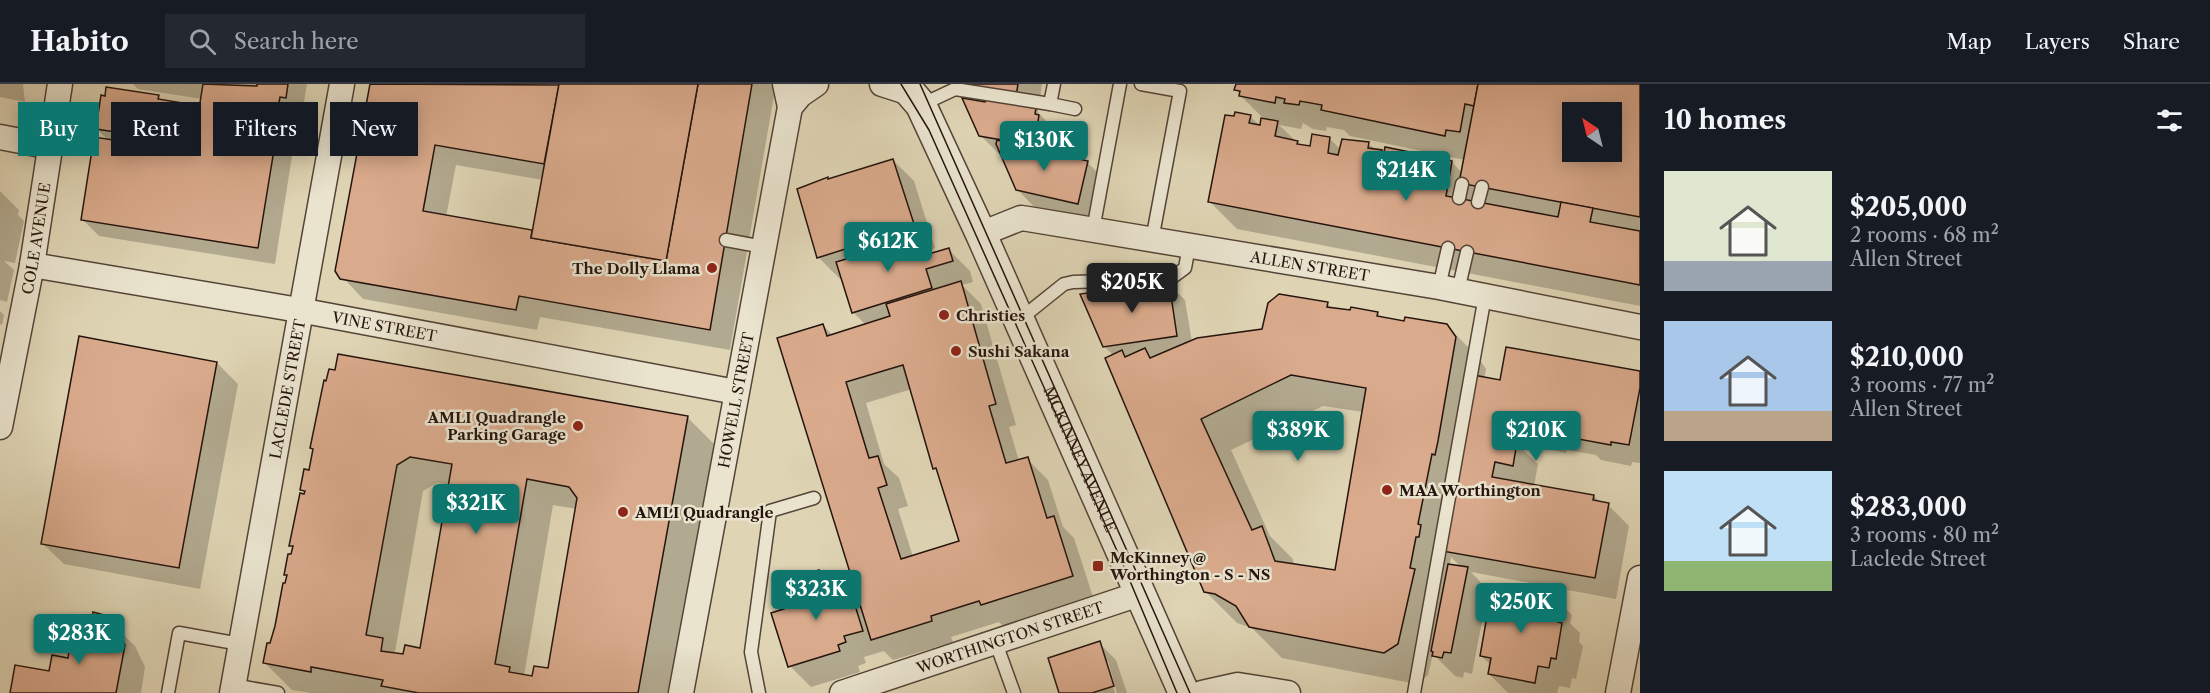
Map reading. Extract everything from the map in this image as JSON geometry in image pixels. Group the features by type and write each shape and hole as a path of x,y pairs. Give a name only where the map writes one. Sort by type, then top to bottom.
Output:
{"street":[{"name":"COLE AVENUE","path":"58,102 60,84"},
{"name":"LACLEDE STREET","path":"232,689 299,310 342,84"},
{"name":"HOWELL STREET","path":"681,693 764,247 787,95 800,95 816,84"},
{"path":"882,84 912,92"},
{"name":"MCKINNEY AVENUE","path":"912,92 981,234 1142,593 1184,693"},
{"path":"0,137 18,140"},
{"name":"COLE AVENUE","path":"0,427 50,156"},
{"name":"ALLEN STREET","path":"981,234 1021,218 1449,289 1640,327"},
{"name":"VINE STREET","path":"32,265 299,310 736,392"},
{"path":"1618,693 1640,578"},
{"name":"WORTHINGTON STREET","path":"842,693 882,687 996,643 1142,593"},
{"path":"1202,693 1238,685 1282,693"}],"lane":[{"path":"1050,104 1054,84"},
{"path":"1093,230 1120,84"},
{"path":"1141,84 1180,91 1152,240"},
{"path":"912,92 955,89 1075,109"},
{"path":"1459,198 1462,184"},
{"path":"1478,202 1482,187"},
{"path":"726,240 764,247"},
{"path":"1019,320 1064,285 1073,282 1170,279 1185,268 1189,246"},
{"path":"1448,248 1449,289"},
{"path":"1449,289 1467,252"},
{"path":"1414,693 1485,296"},
{"path":"759,693 751,652 770,511 814,498"},
{"path":"168,693 179,633 240,644"},
{"path":"996,643 1014,693"},
{"path":"232,689 278,693"}],"building":[{"path":"203,84 257,86 257,84 288,84 286,98 280,97 279,102 213,102 213,156 273,156 258,248 81,220 91,156 99,156 99,138 111,140 111,156 201,156 200,102"},
{"path":"370,84 559,85 544,164 435,145 423,211 532,230 531,238 666,261 698,84 752,84 710,330 519,296 516,310 340,279 335,271 357,156 418,156 418,102 367,102"},
{"path":"559,84 698,84 666,261 531,238"},
{"path":"952,84 1018,84 1016,96"},
{"path":"1236,84 1478,84 1474,106 1465,104 1460,132 1446,130 1445,136 1321,110 1322,105 1300,101 1299,105 1284,103 1285,99 1276,97 1275,103 1239,96 1240,91 1234,90"},
{"path":"1478,84 1640,84 1640,217 1459,183"},
{"path":"106,87 159,95 158,99 177,102 111,102 111,131 99,129 101,95 105,96"},
{"path":"962,98 985,102 986,99 1036,108 1035,114 1039,115 1035,140 1027,139 1026,144 979,136"},
{"path":"1235,112 1251,115 1249,123 1260,125 1261,118 1278,121 1275,136 1298,141 1297,144 1310,146 1312,134 1330,137 1328,153 1338,155 1342,139 1369,142 1368,148 1382,150 1380,162 1382,163 1385,147 1410,152 1408,165 1418,166 1421,155 1452,161 1446,196 1558,217 1561,202 1593,208 1590,222 1640,231 1640,285 1208,202 1225,115 1234,116"},
{"path":"997,140 1088,161 1078,204 1016,190 996,144"},
{"path":"893,159 915,227 817,258 797,189 828,177 828,179"},
{"path":"917,237 922,256 949,248 953,261 926,269 932,288 852,313 836,262 863,254 861,249 885,242 887,246"},
{"path":"961,281 996,404 989,406 1006,463 1028,457 1047,518 1054,516 1073,576 981,605 979,601 931,616 932,621 871,640 777,338 823,324 827,336 890,316 886,304","holes":["903,365 933,469 936,468 959,541 901,559 878,488 887,485 878,456 869,458 846,382"]},
{"path":"1169,282 1177,336 1103,347 1080,294"},
{"name":"MAA Worthington","path":"1279,294 1328,302 1327,307 1350,310 1351,307 1378,312 1377,316 1404,321 1405,317 1447,324 1456,337 1438,441 1435,455 1432,454 1418,524 1421,525 1419,537 1416,537 1410,568 1415,569 1398,644 1384,653 1249,627 1236,606 1215,594 1204,592 1105,358 1122,350 1125,357 1145,348 1150,358 1197,338 1262,329 1268,303","holes":["1291,375 1366,388 1335,570 1275,561 1262,526 1252,530 1201,419"]},
{"path":"79,336 217,362 179,568 41,544"},
{"path":"1506,347 1640,371 1640,388 1629,445 1611,442 1611,445 1578,439 1579,435 1546,430 1545,433 1513,427 1513,424 1503,422 1500,439 1517,442 1513,466 1495,462 1492,477 1594,495 1593,500 1609,503 1595,578 1442,551 1473,375 1500,380"},
{"name":"AMLI Quadrangle","path":"338,354 688,416 638,693 419,693 381,686 383,680 311,667 311,672 263,663 267,643 270,643 275,626 283,583 287,575 284,575 288,554 291,554 293,546 289,546 300,493 304,494 305,491 300,490 304,469 309,470 313,449 310,448 324,380 326,381 329,369 335,370","holes":["410,457 452,464 420,648 405,645 403,654 381,651 383,638 366,635 397,465","527,479 569,487 577,498 548,668 534,666 532,676 509,672 510,667 495,664"]},
{"path":"1448,564 1468,567 1451,653 1444,652 1442,658 1432,656 1431,651"},
{"path":"819,570 825,590 848,583 863,631 844,636 846,642 838,645 840,651 788,667 771,613 805,602 799,585 794,587 792,579"},
{"path":"1504,584 1551,593 1548,609 1560,611 1558,622 1562,623 1556,659 1551,658 1549,668 1538,666 1535,683 1488,674 1491,658 1480,656 1490,599 1500,601"},
{"path":"93,612 104,615 114,623 125,645 116,693 10,693 15,665 49,671 52,655 68,658 70,642 88,645"},
{"path":"1100,641 1114,686 1092,693 1059,693 1048,658"}],"tram line":[{"path":"901,84 929,130 1122,562 1177,693"},
{"path":"920,84 1190,693"}],"place":[{"name":"The Dolly Llama","path":"712,268"},
{"name":"Christies","path":"944,315"},
{"name":"Sushi Sakana","path":"956,351"},
{"name":"AMLI Quadrangle Parking Garage","path":"578,426"},
{"name":"MAA Worthington","path":"1387,490"},
{"name":"AMLI Quadrangle","path":"623,512"},
{"name":"McKinney @ Worthington - S - NS","path":"1098,566"}]}
